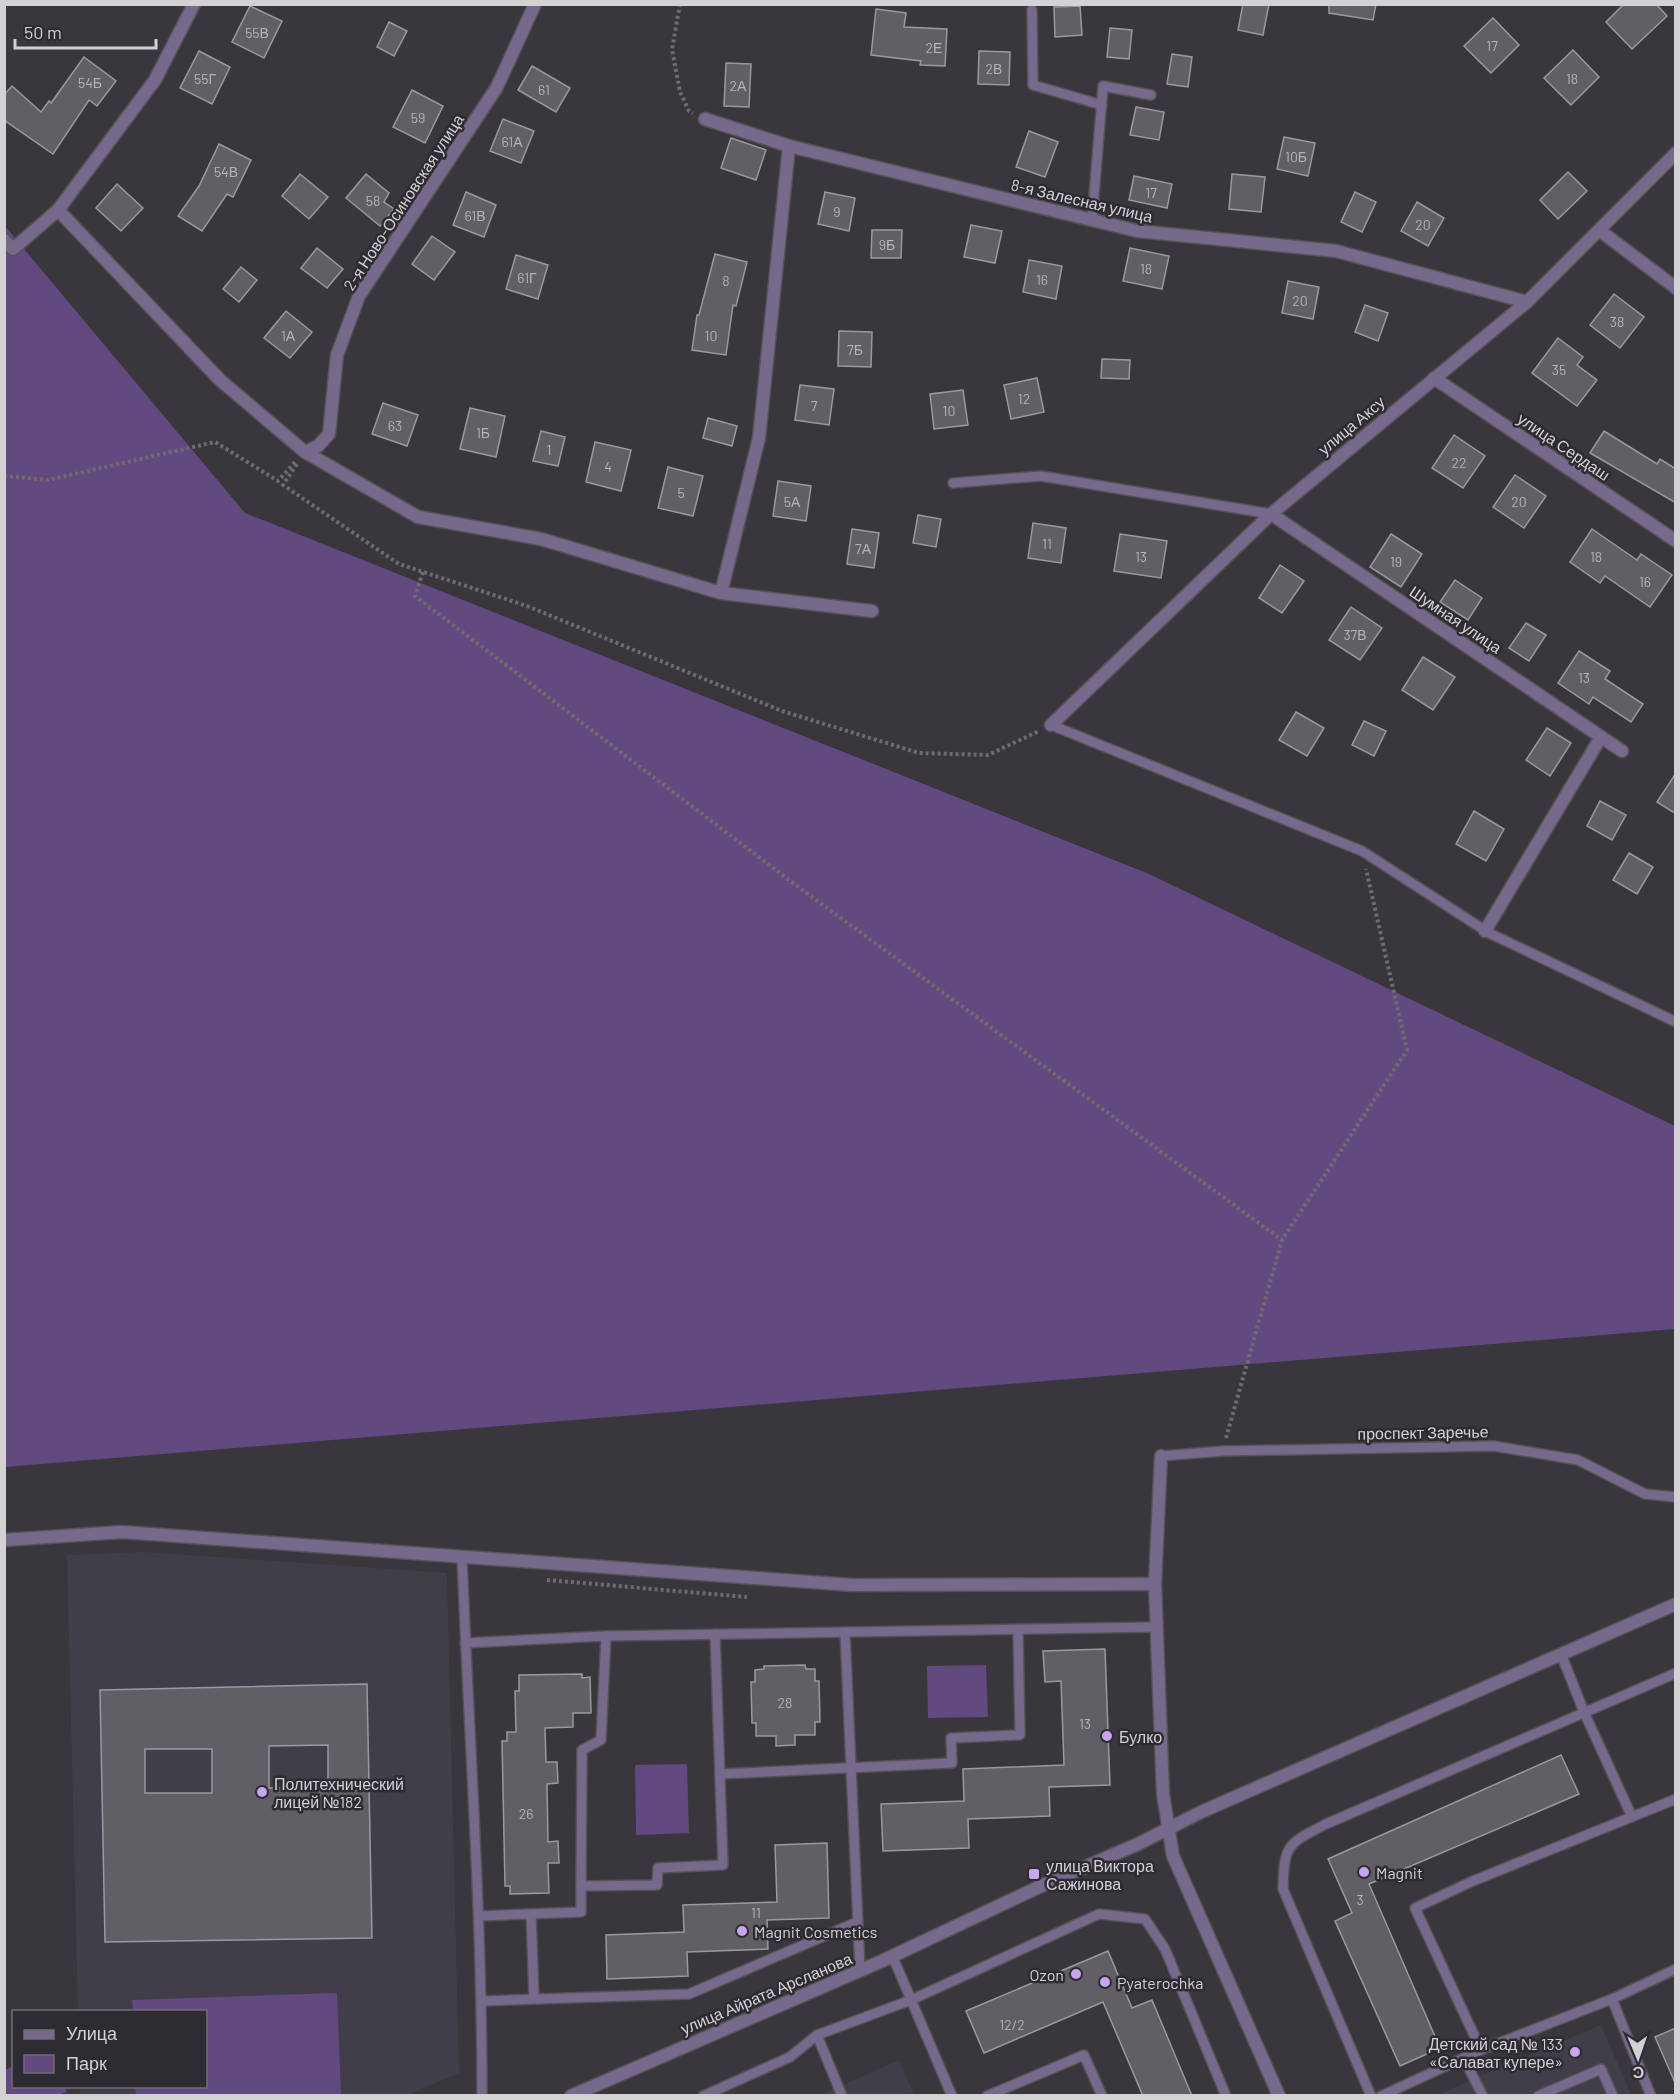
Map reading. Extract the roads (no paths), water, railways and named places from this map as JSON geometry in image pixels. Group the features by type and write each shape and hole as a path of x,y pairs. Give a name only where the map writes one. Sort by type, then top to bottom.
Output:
{"street":[{"path":"4,240 13,249 58,210 154,80 194,4"},
{"name":"2-я Ново-Осиновская улица","path":"305,452 318,446 329,434 337,355 359,296 497,87 535,4"},
{"name":"8-я Залесная улица","path":"705,119 789,146 1137,231 1336,251 1527,303"},
{"path":"721,593 759,438 789,146"},
{"name":"улица Аксу","path":"1051,725 1271,514 1527,303 1676,153"},
{"path":"58,210 220,380 305,452 418,518 541,538 721,593 872,611"},
{"path":"1599,230 1676,288"},
{"name":"улица Сердаш","path":"1434,378 1676,542"},
{"name":"Шумная улица","path":"1271,514 1622,751"},
{"path":"1485,931 1601,737"},
{"path":"1161,1456 1155,1584 1163,1794 1168,1829 1173,1856 1279,2096"},
{"path":"4,1540 122,1532 852,1585 1155,1584"},
{"name":"улица Айрата Арсланова","path":"571,2096 860,1970 1212,1807 1676,1604"}],"lane":[{"path":"1032,10 1033,85 1102,105"},
{"path":"1092,220 1103,87 1151,94"},
{"path":"953,483 1041,476 1271,514"},
{"path":"1051,725 1362,851 1485,931 1676,1022"},
{"name":"проспект Заречье","path":"1161,1456 1223,1451 1494,1446 1578,1460 1645,1494 1676,1497"},
{"path":"462,1557 479,1916 482,2096"},
{"path":"465,1643 606,1636 1157,1627"},
{"path":"720,1774 952,1763 951,1738 1020,1735 1018,1629"},
{"path":"845,1632 860,1970"},
{"path":"581,1886 657,1885 658,1868 723,1865 715,1634"},
{"path":"479,1916 581,1912 582,1750 601,1740 606,1636"},
{"path":"1561,1654 1584,1712 1632,1817"},
{"path":"1371,2096 1283,1889 1284,1858 1297,1839 1326,1824 1676,1673"},
{"path":"1481,2050 1415,1908 1473,1881 1676,1799"},
{"path":"531,1914 534,1998"},
{"path":"703,2096 790,2057 817,2035 911,2000 1099,1914 1145,1919 1165,1948 1226,2096"},
{"path":"482,2001 689,1994 857,1922"},
{"path":"892,1955 952,2096"},
{"path":"1381,2096 1481,2050 1612,1999 1676,1969"},
{"path":"1612,1999 1652,2096"},
{"path":"817,2035 842,2096"},
{"path":"987,2096 1084,2055 1102,2096"},
{"path":"1464,2059 1483,2096"},
{"path":"1538,2096 1601,2069 1613,2096"}],"place":[{"name":"Булко","path":"1107,1736"},
{"name":"Политехнический лицей №182","path":"262,1792"},
{"name":"Magnit","path":"1364,1872"},
{"name":"улица Виктора Сажинова","path":"1034,1874"},
{"name":"Magnit Cosmetics","path":"742,1931"},
{"name":"Ozon","path":"1076,1974"},
{"name":"Pyaterochka","path":"1105,1982"},
{"name":"Детский сад № 133 «Салават купере»","path":"1575,2052"}]}
